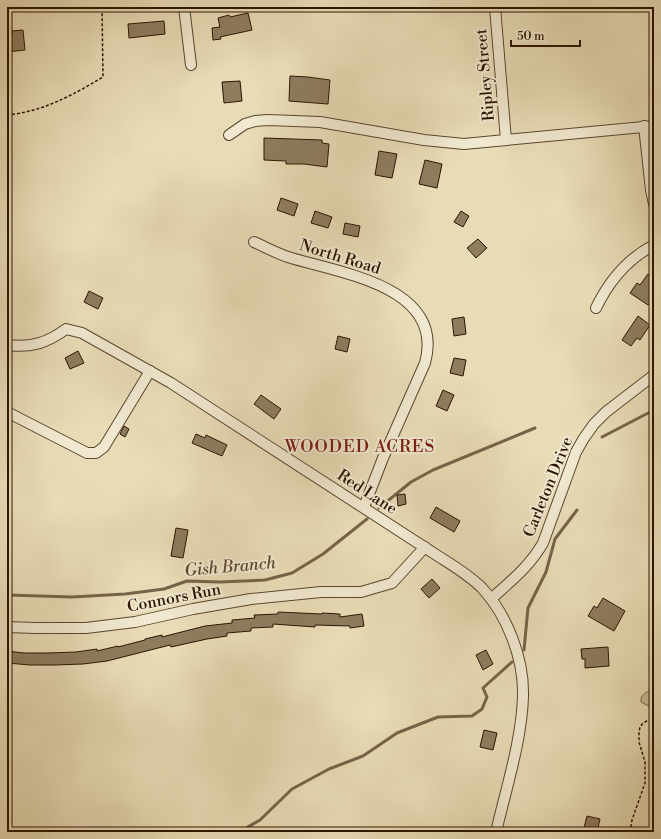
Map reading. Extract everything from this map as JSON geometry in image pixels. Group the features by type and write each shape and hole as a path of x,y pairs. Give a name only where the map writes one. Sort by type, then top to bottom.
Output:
{"street":[{"path":"184,7 191,65"},
{"name":"Ripley Street","path":"495,7 506,140"},
{"path":"229,135 237,128 255,121 286,120 320,122 442,143 464,144 649,126 651,190 654,204"},
{"name":"North Road","path":"254,242 287,256 367,280 384,287 412,306 424,323 429,341 425,363 383,458 364,507"},
{"path":"596,308 606,289 622,268 637,255 654,245"},
{"name":"Red Lane","path":"7,345 20,347 37,344 53,338 66,329 82,333 150,370 364,507 471,578 491,599 504,620 512,637 519,662 523,694 519,735 496,832"},
{"path":"7,412 87,453 96,453 104,447 150,370"},
{"name":"Carleton Drive","path":"491,599 527,567 536,555 542,543 576,452 594,424 606,412 654,375"},
{"name":"Connors Run","path":"7,627 86,628 135,622 193,609 251,599 321,592 361,592 392,583 425,547"}],"path":[{"path":"7,115 35,110 54,103 77,93 103,77 102,7"},
{"path":"630,832 632,820 645,782 645,762 639,742 640,727 647,721 654,721"}],"shaded area":[{"path":"650,691 654,693 654,709 641,702 643,695"}],"building":[{"path":"248,13 252,30 213,40 212,28 220,27 218,18"},
{"path":"164,21 165,34 129,38 128,24"},
{"path":"23,30 25,50 7,52 7,35 12,35 12,31"},
{"path":"290,76 330,80 328,104 289,101"},
{"path":"240,81 242,101 224,103 222,82"},
{"path":"264,138 322,140 322,143 329,144 327,167 304,164 286,164 286,161 264,160"},
{"path":"379,151 397,154 392,178 375,175"},
{"path":"425,160 442,164 437,188 419,184"},
{"path":"281,198 298,204 294,216 277,210"},
{"path":"315,211 332,217 328,228 311,223"},
{"path":"461,211 469,216 463,227 454,222"},
{"path":"345,223 360,226 358,237 343,234"},
{"path":"478,239 487,248 476,258 467,248"},
{"path":"648,274 654,278 654,297 648,305 630,293 637,283 640,285"},
{"path":"89,291 103,298 98,309 84,302"},
{"path":"638,316 650,325 640,340 637,338 631,346 622,340"},
{"path":"464,317 466,334 454,336 452,319"},
{"path":"338,336 350,339 347,352 335,349"},
{"path":"78,351 84,363 70,369 65,358"},
{"path":"454,358 466,360 463,376 450,373"},
{"path":"443,390 454,395 447,411 436,406"},
{"path":"261,395 281,409 274,419 254,404"},
{"path":"124,426 129,429 125,437 120,434"},
{"path":"196,434 205,438 206,435 227,445 222,456 192,443"},
{"path":"405,494 406,504 398,506 397,495"},
{"path":"436,507 460,521 454,532 430,518"},
{"path":"176,528 188,530 183,558 171,556"},
{"path":"432,579 440,588 429,598 421,589"},
{"path":"603,598 625,611 614,631 588,616 594,606 597,608"},
{"path":"278,612 340,614 340,617 362,614 364,626 350,628 350,626 315,625 315,627 273,624 273,627 251,628 251,631 227,633 227,636 171,647 170,645 107,661 55,665 7,663 7,651 47,653 76,652 97,649 97,651 205,626 232,623 232,620 255,618 254,615 278,614"},
{"path":"608,647 609,666 585,668 585,659 582,659 581,649"},
{"path":"486,650 493,664 483,670 476,655"},
{"path":"484,730 497,733 493,750 480,747"},
{"path":"587,816 600,819 597,832 583,832"}],"waterway":[{"name":"Gish Branch","path":"602,437 654,410"},
{"name":"Gish Branch","path":"379,508 411,482 433,470 535,428"},
{"path":"524,650 528,608 546,572 555,539 577,510"},
{"name":"Gish Branch","path":"7,595 72,597 125,594 164,589 187,581 220,582 265,580 292,573 323,554 367,519"},
{"path":"239,832 260,820 292,789 329,769 363,756 397,733 438,717 472,716 482,709 487,697 483,688 512,662"}],"district":[{"name":"WOODED ACRES","path":"360,447"}]}
